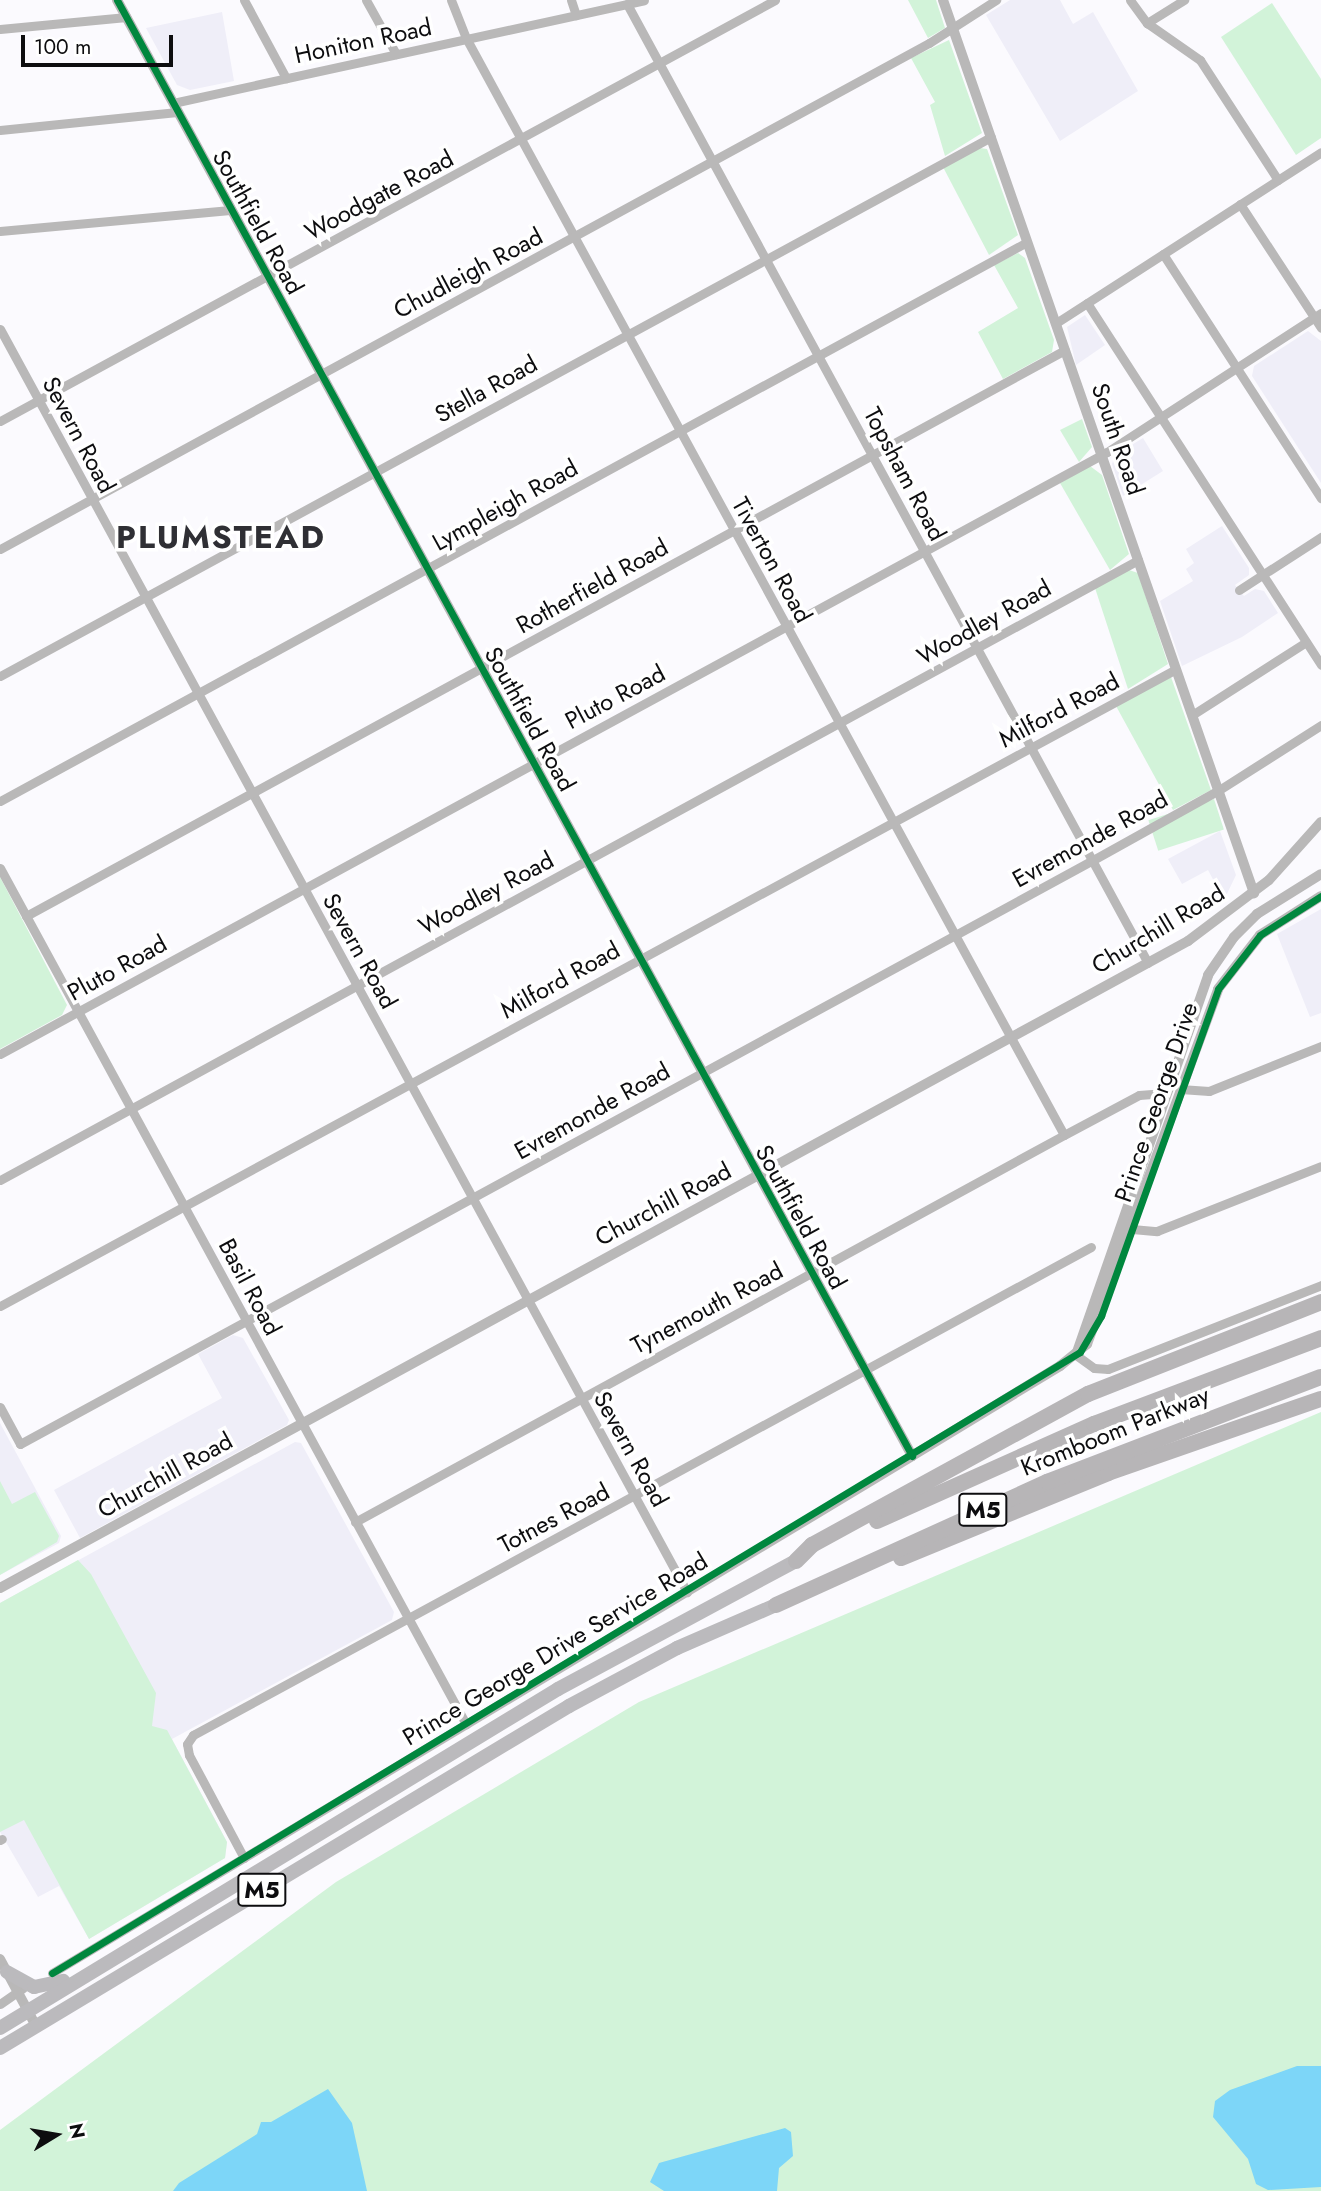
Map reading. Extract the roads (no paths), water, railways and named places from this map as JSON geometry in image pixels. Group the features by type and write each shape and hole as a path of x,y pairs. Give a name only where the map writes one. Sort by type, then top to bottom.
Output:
{"highway":[{"path":"796,1561 812,1545 1088,1394 1320,1303"},
{"name":"Kromboom Parkway","path":"796,1561 1033,1450 1321,1338"},
{"name":"Kromboom Parkway","path":"775,1605 1047,1482 1321,1377"},
{"path":"775,1605 858,1577 1108,1473 1321,1399"}],"main road":[{"name":"M5","path":"0,2028 558,1689 796,1561"},
{"name":"M5","path":"0,2048 569,1706 677,1648 775,1605"},
{"path":"4,1965 22,1989 57,1985 130,1948"}],"street":[{"name":"Southfield Road","path":"117,0 266,278 912,1456"},
{"path":"244,0 286,78"},
{"path":"366,0 396,54"},
{"name":"Tiverton Road","path":"451,0 466,38 1064,1135"},
{"path":"571,0 576,15"},
{"name":"Honiton Road","path":"0,130 175,107 286,78 644,0"},
{"name":"Woodgate Road","path":"0,421 775,0"},
{"name":"South Road","path":"943,0 1254,893"},
{"name":"Chudleigh Road","path":"0,549 713,162 953,29 996,0"},
{"path":"1130,0 1147,23 1200,60 1278,180"},
{"path":"1147,23 1184,0"},
{"name":"Topsham Road","path":"627,4 1148,963"},
{"path":"0,29 126,17"},
{"name":"Stella Road","path":"0,676 991,137"},
{"path":"1056,323 1321,152"},
{"path":"1240,204 1317,316 1321,328"},
{"path":"0,231 230,210"},
{"name":"Lympleigh Road","path":"0,801 1027,242"},
{"path":"1163,254 1321,498"},
{"path":"1087,303 1321,666"},
{"name":"Pluto Road","path":"0,1054 1102,455 1317,316"},
{"name":"Severn Road","path":"0,329 687,1592"},
{"name":"Rotherfield Road","path":"26,916 1065,350"},
{"path":"1239,590 1321,537"},
{"name":"Woodley Road","path":"0,1180 1138,560"},
{"path":"1192,715 1306,642"},
{"name":"Milford Road","path":"0,1306 892,820 1176,669"},
{"name":"Evremonde Road","path":"0,1407 20,1444 1093,860 1219,790 1321,724"},
{"name":"Churchill Road","path":"0,1588 1208,929 1254,893 1321,822"},
{"name":"Basil Road","path":"0,868 466,1724"},
{"name":"Prince George Drive","path":"1076,1355 1208,975 1250,920 1277,898 1321,874"},
{"name":"Prince George Drive","path":"1076,1355 1091,1337 1132,1229 1209,1007 1228,972 1261,935 1321,896"},
{"path":"1180,1089 1209,1091 1321,1046"},
{"name":"Tynemouth Road","path":"355,1522 1064,1135 1139,1096 1152,1094"},
{"path":"1132,1229 1157,1231 1321,1166"},
{"name":"Totnes Road","path":"244,1858 189,1755 190,1738 1091,1247"},
{"path":"1076,1355 1094,1368 1108,1369 1321,1285"},
{"name":"Prince George Drive Service Road","path":"52,1973 1076,1355"},
{"path":"0,2004 22,1989 27,2011 36,2026"}],"water":[{"path":"1297,2066 1321,2066 1321,2187 1268,2190 1256,2184 1248,2159 1213,2117 1215,2101 1230,2090"},
{"path":"328,2089 352,2123 367,2191 173,2191 179,2183 257,2134 261,2122 271,2122"},
{"path":"785,2128 791,2132 793,2156 779,2168 777,2191 664,2191 650,2182 659,2163"}],"district":[{"name":"PLUMSTEAD","path":"221,537"}]}
